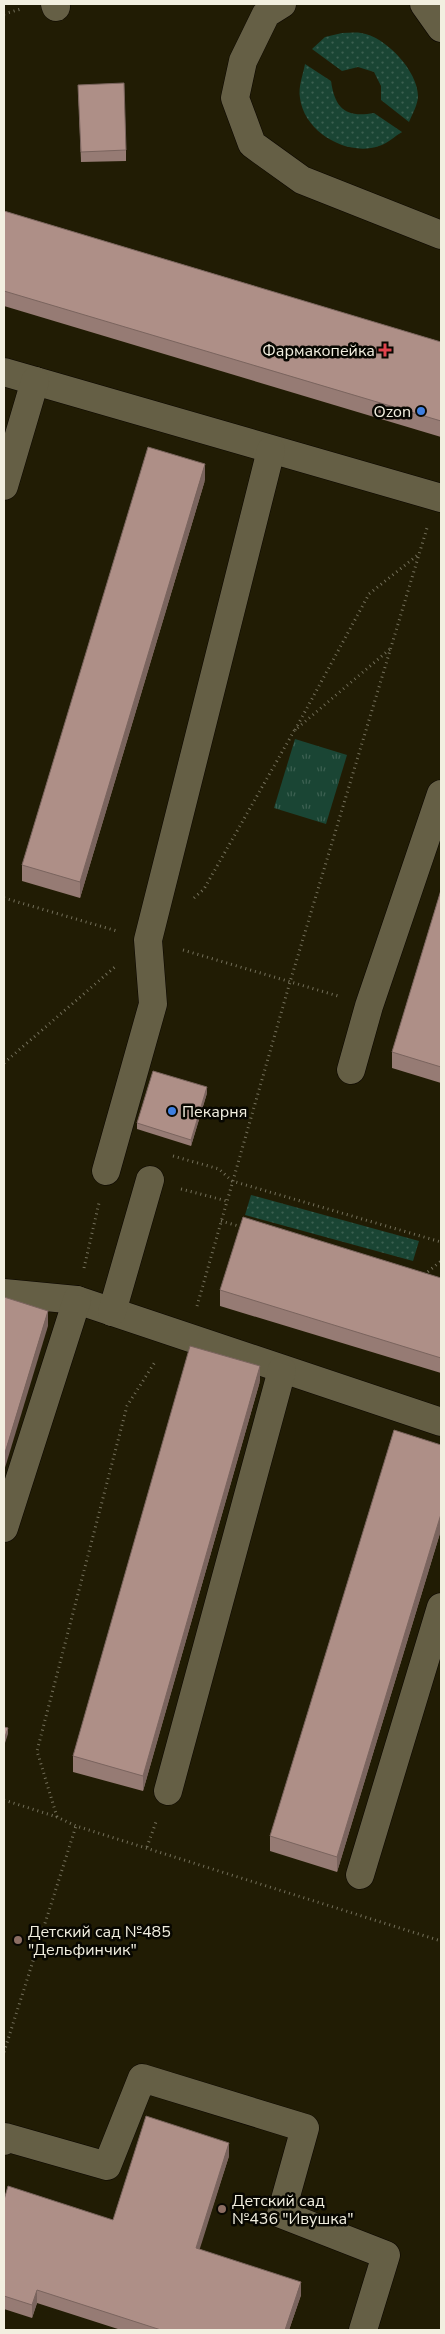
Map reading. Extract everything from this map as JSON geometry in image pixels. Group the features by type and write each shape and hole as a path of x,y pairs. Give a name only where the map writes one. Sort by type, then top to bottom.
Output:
{"street":[{"path":"282,4 266,14 242,61 235,98 252,144 302,180 441,235"},
{"path":"424,4 441,28"},
{"path":"4,372 439,497"},
{"path":"4,486 35,381"},
{"path":"106,1171 153,1004 148,940 271,450"},
{"path":"351,1070 369,1006 441,794"},
{"path":"112,1312 150,1180"},
{"path":"4,1293 77,1300 188,1339 441,1422"},
{"path":"4,1528 77,1300"},
{"path":"168,1791 282,1370"},
{"path":"360,1874 441,1607"},
{"path":"4,2141 5,2137 107,2166 142,2078 305,2128 281,2214 386,2255 363,2330"}],"path":[{"path":"57,1817 37,1751 128,1406 156,1362 188,1339 290,982 439,497"},
{"path":"294,731 369,594 420,554"},
{"path":"4,898 369,1006"},
{"path":"172,1155 219,1169 232,1181 441,1242"},
{"path":"77,1300 106,1171"},
{"path":"150,1180 227,1201"},
{"path":"221,1221 250,1229"},
{"path":"423,1276 441,1261"},
{"path":"4,1800 57,1817 76,1826 441,1941"},
{"path":"4,2052 76,1826"}],"green space":[{"path":"342,33 359,33 380,41 390,48 406,66 417,86 418,96 409,122 381,100 381,86 374,72 358,67 342,71 312,49 325,37"},
{"path":"305,64 331,81 335,99 344,109 356,114 374,113 402,132 382,145 367,148 341,145 329,139 318,131 303,110 300,90"},
{"path":"295,739 347,755 326,824 274,808"},
{"path":"251,1195 419,1241 413,1261 245,1215"}],"building":[{"path":"124,83 126,150 81,152 78,85"},
{"path":"4,211 441,342 441,421 4,291"},
{"path":"148,447 205,464 80,882 22,865"},
{"path":"441,890 441,1067 392,1052"},
{"name":"Пекарня","path":"153,1071 207,1087 191,1140 137,1123"},
{"path":"243,1217 441,1278 441,1358 220,1290"},
{"path":"4,1297 48,1311 4,1456"},
{"path":"190,1346 260,1366 143,1776 73,1756"},
{"path":"394,1430 441,1445 441,1514 337,1857 270,1836"},
{"path":"4,1727 8,1728 4,1740"},
{"path":"146,2116 229,2143 196,2248 301,2282 285,2330 161,2330 37,2290 32,2305 4,2296 4,2200 8,2186 113,2220"}],"place":[{"name":"Фармакопейка","path":"385,350"},
{"name":"Ozon","path":"421,411"},
{"name":"Пекарня","path":"172,1111"},
{"name":"Детский сад №485 \"Дельфинчик\"","path":"18,1940"},
{"name":"Детский сад №436 \"Ивушка\"","path":"222,2209"}]}
